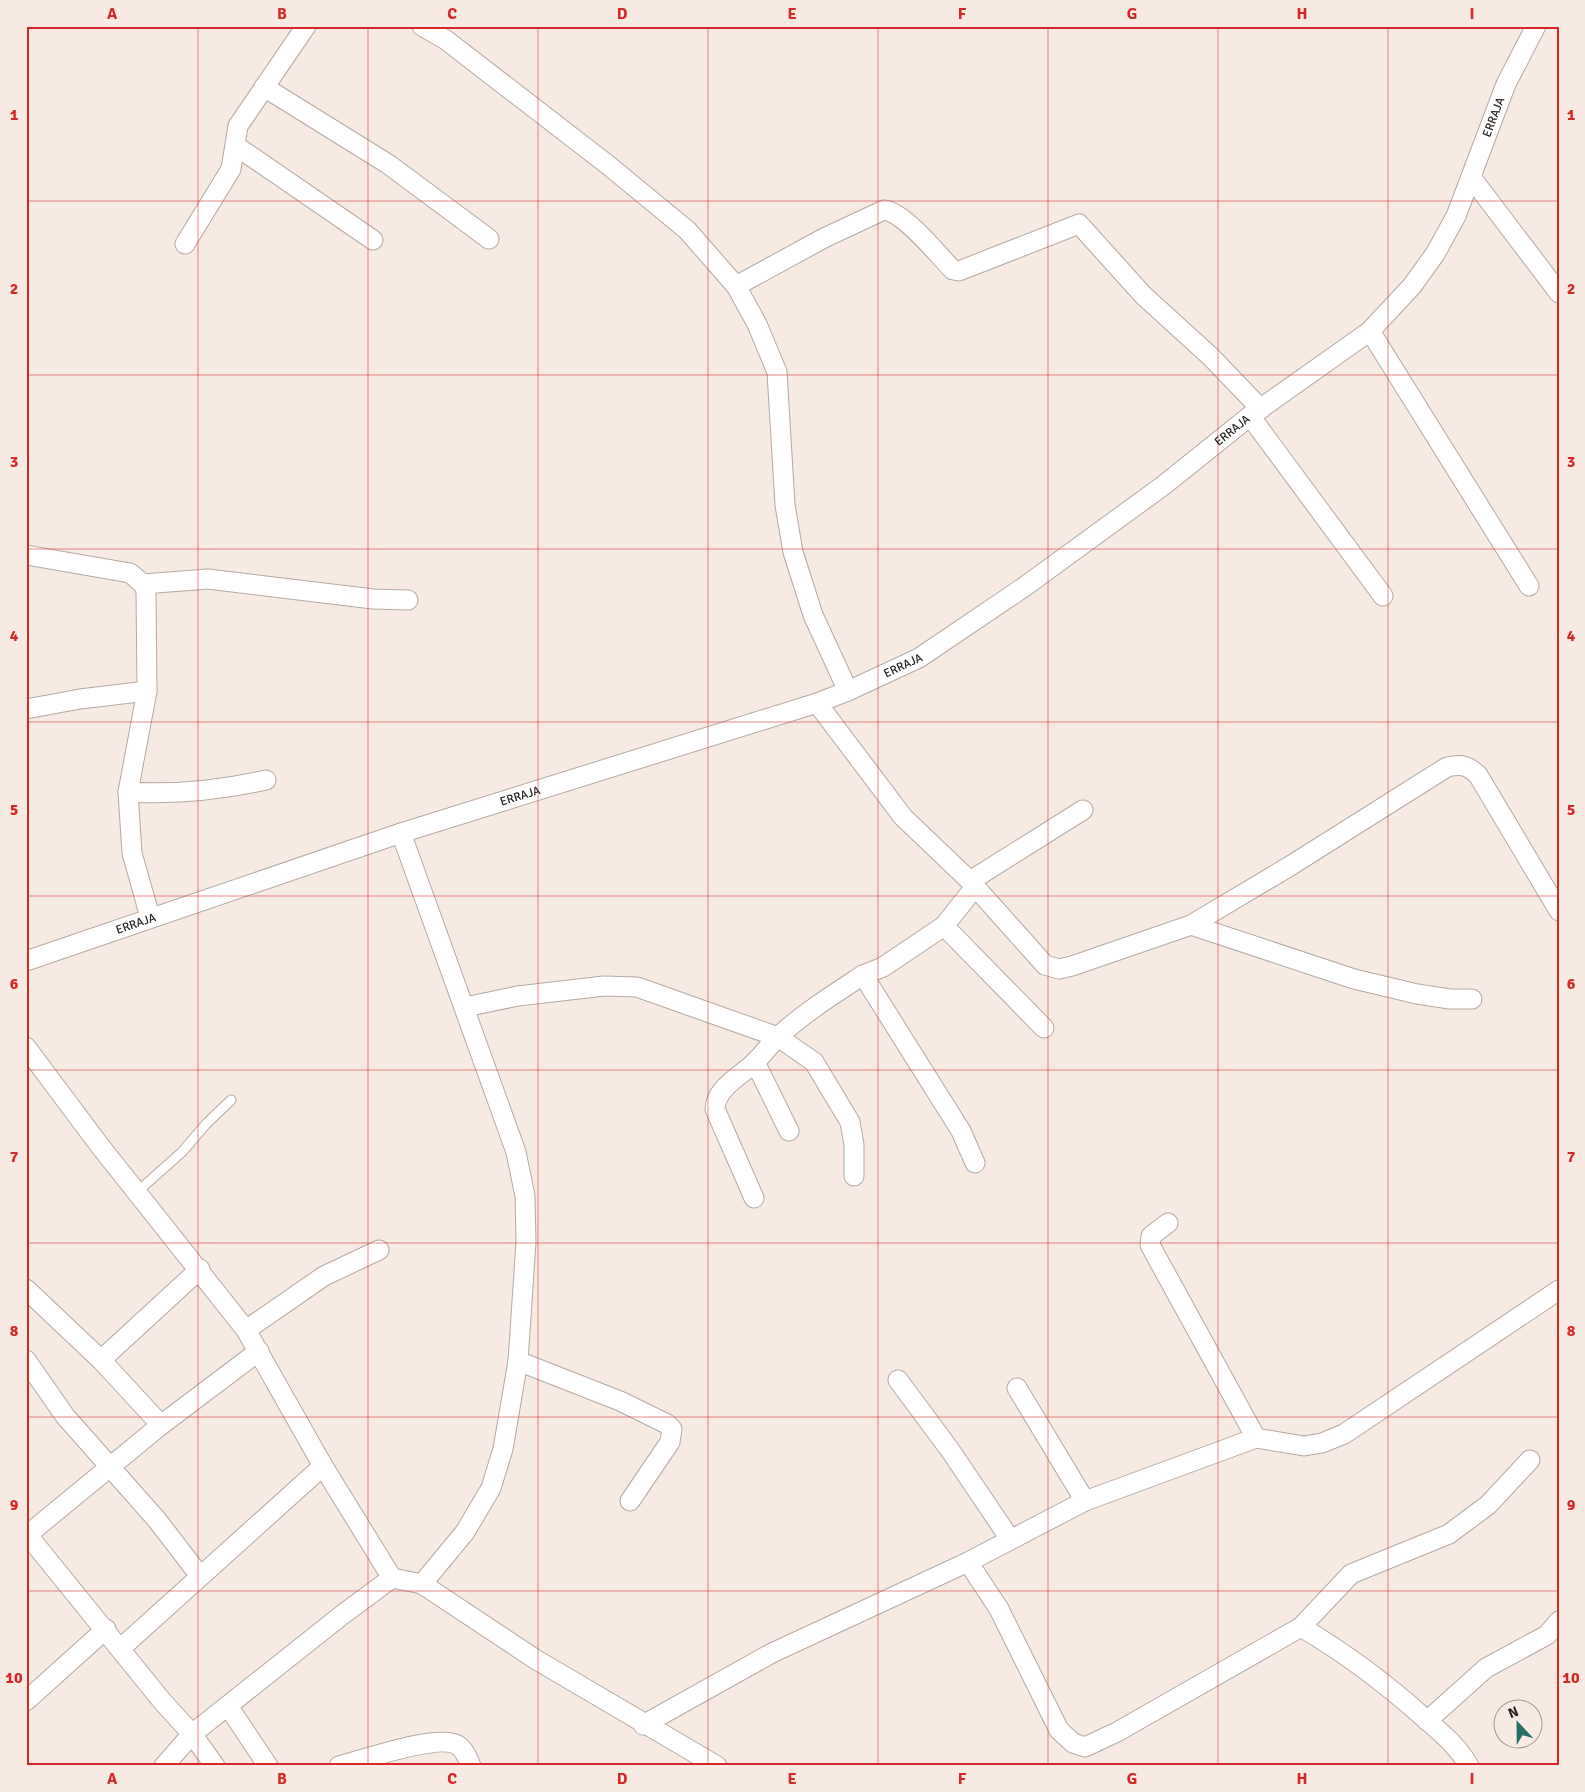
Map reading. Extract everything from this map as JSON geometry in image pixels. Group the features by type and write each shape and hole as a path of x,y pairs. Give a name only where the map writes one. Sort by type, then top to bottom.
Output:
{"street":[{"path":"185,244 231,169 238,126 306,26"},
{"path":"422,26 446,40 686,230 736,286 757,324 777,372 786,505 793,552 813,615 848,691"},
{"name":"ERRAJA","path":"26,961 150,917 401,833 817,703 848,691 919,658 1024,587 1164,485 1256,413 1370,331 1412,286 1436,254 1456,216 1506,84 1536,26"},
{"path":"264,87 388,164 489,239"},
{"path":"236,146 373,240"},
{"path":"1471,177 1559,294"},
{"path":"736,286 824,238 884,210 890,211 906,223 952,270 959,271 1079,224 1143,295 1212,357 1256,413 1383,596"},
{"path":"1370,331 1529,586"},
{"path":"26,555 130,573 143,584 147,598 147,691 128,792 132,853 150,917"},
{"path":"143,584 208,579 373,599 408,600"},
{"path":"26,709 80,699 147,691"},
{"path":"817,703 903,817 973,884 1040,960 1059,969 1122,950 1191,925 1447,768 1461,764 1469,767 1478,776 1559,911"},
{"path":"128,792 154,793 225,789 266,780"},
{"path":"754,1198 715,1109 716,1101 722,1090 755,1062 778,1037 815,1006 863,975 883,967 944,926 973,884 1083,810"},
{"path":"401,833 516,1152 524,1196 526,1242 518,1361 505,1440 491,1488 465,1532 422,1584"},
{"path":"1191,925 1354,979 1450,1000 1472,999"},
{"path":"944,926 1044,1028"},
{"path":"863,975 961,1131 975,1163"},
{"path":"465,1007 518,996 604,986 637,987 778,1037 814,1062 850,1122 854,1145 854,1176"},
{"path":"26,1048 246,1330 323,1466 392,1578 422,1584 535,1659 644,1725 717,1766"},
{"path":"755,1062 789,1131"},
{"path":"1168,1223 1151,1236 1150,1245 1256,1438"},
{"path":"246,1330 324,1276 379,1250"},
{"path":"101,1360 200,1269"},
{"path":"26,1289 101,1360 161,1425"},
{"path":"644,1725 772,1653 968,1562 1086,1501 1256,1438 1304,1446 1322,1443 1344,1434 1559,1290"},
{"path":"215,1766 192,1734 162,1701 121,1648 27,1535 161,1425 259,1351"},
{"path":"26,1360 66,1416 157,1520 200,1576"},
{"path":"518,1361 626,1404 667,1424 672,1429 670,1442 630,1501"},
{"path":"898,1380 950,1450 1010,1539"},
{"path":"1017,1388 1086,1501"},
{"path":"968,1562 999,1609 1059,1730 1074,1743 1084,1747 1117,1732 1301,1627 1351,1574 1449,1534 1488,1505 1530,1460"},
{"path":"121,1648 323,1466"},
{"path":"164,1766 192,1734 342,1615 392,1578"},
{"path":"1428,1721 1486,1668 1547,1634 1559,1621"},
{"path":"1301,1627 1340,1651 1385,1684 1462,1753 1469,1766"},
{"path":"26,1701 106,1630"},
{"path":"228,1706 268,1766"},
{"path":"339,1766 420,1744 446,1741 460,1746 471,1766"}],"lane":[{"path":"137,1192 182,1152 206,1124 231,1100"}]}
